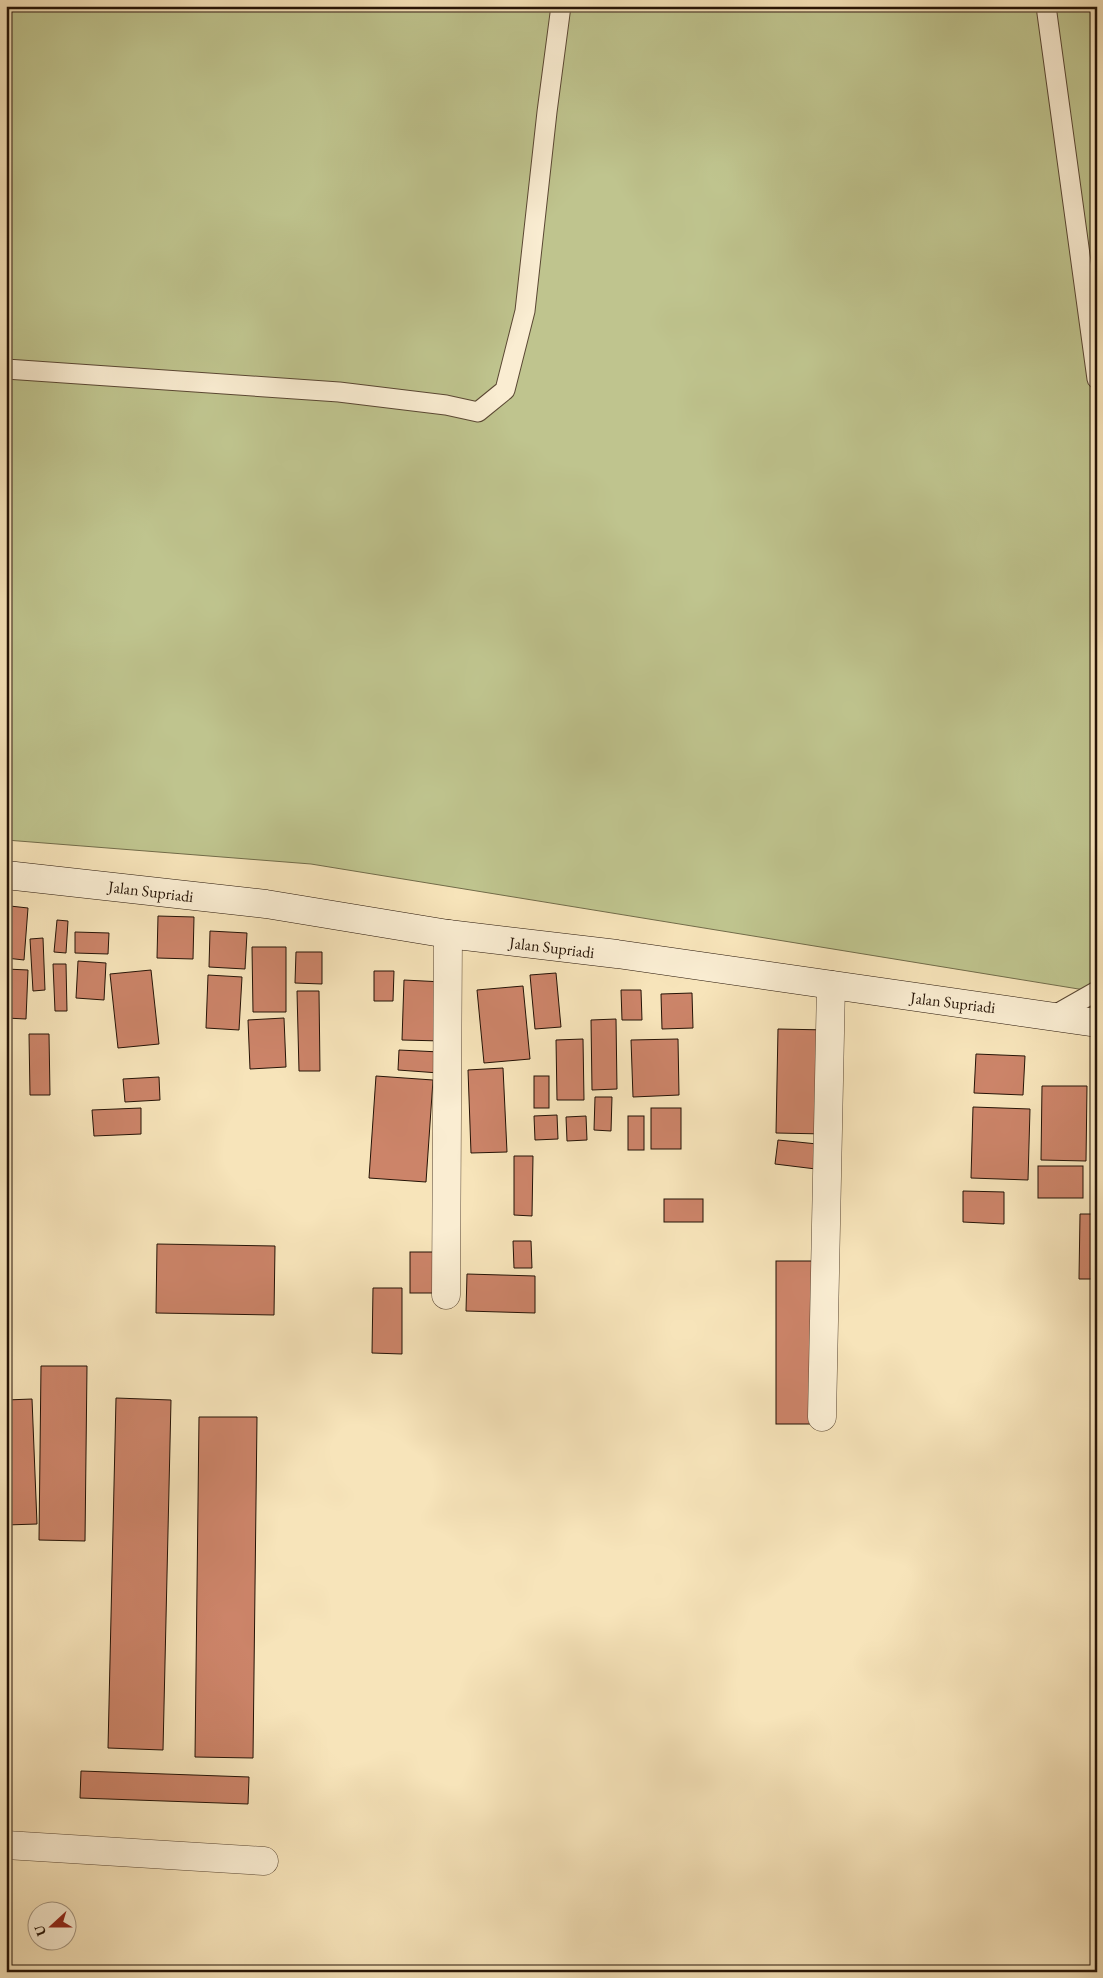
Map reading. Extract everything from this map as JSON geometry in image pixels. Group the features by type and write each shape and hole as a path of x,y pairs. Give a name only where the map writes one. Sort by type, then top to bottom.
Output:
{"main road":[{"name":"Jalan Supriadi","path":"6,875 266,904 448,934 617,954 1097,1023"},
{"path":"446,1295 448,934"},
{"path":"822,1417 831,985"},
{"path":"6,1845 264,1860"}],"lane":[{"path":"6,369 339,392 446,405 478,412 505,390 525,311 561,6"},
{"path":"1046,6 1097,379"},
{"path":"1053,1016 1097,991"}],"green space":[{"path":"6,6 1097,6 1097,992 311,864 6,840"}],"building":[{"path":"10,906 28,908 24,960 6,958"},
{"path":"158,916 194,917 193,959 157,958"},
{"path":"57,920 68,921 66,953 54,952"},
{"path":"210,931 247,933 245,969 209,967"},
{"path":"75,932 109,933 108,954 75,953"},
{"path":"43,938 45,990 33,991 30,939"},
{"path":"252,947 286,947 286,1012 253,1012"},
{"path":"296,952 322,952 322,984 295,983"},
{"path":"78,961 106,963 104,1000 76,998"},
{"path":"53,964 66,964 67,1011 55,1011"},
{"path":"6,969 28,970 26,1019 6,1018"},
{"path":"151,970 159,1044 118,1048 110,974"},
{"path":"374,971 394,971 393,1001 374,1001"},
{"path":"556,973 561,1027 535,1029 530,975"},
{"path":"208,975 242,977 239,1030 206,1028"},
{"path":"404,980 443,982 442,1041 402,1040"},
{"path":"523,986 530,1059 484,1063 477,990"},
{"path":"621,990 641,990 642,1020 622,1020"},
{"path":"297,991 319,991 320,1071 299,1071"},
{"path":"692,993 693,1028 662,1029 661,994"},
{"path":"284,1018 286,1067 250,1069 248,1020"},
{"path":"616,1019 617,1089 592,1090 591,1020"},
{"path":"778,1029 828,1030 825,1134 776,1133"},
{"path":"29,1034 49,1034 50,1095 30,1095"},
{"path":"583,1039 584,1100 557,1100 556,1040"},
{"path":"678,1039 679,1095 633,1097 631,1040"},
{"path":"399,1050 440,1052 439,1073 398,1070"},
{"path":"976,1054 1025,1056 1023,1095 974,1093"},
{"path":"503,1068 507,1152 471,1153 468,1070"},
{"path":"376,1076 433,1080 426,1182 369,1178"},
{"path":"534,1076 549,1076 549,1108 534,1108"},
{"path":"159,1077 160,1100 125,1102 123,1079"},
{"path":"1042,1086 1087,1086 1086,1161 1041,1160"},
{"path":"595,1097 612,1097 611,1131 594,1130"},
{"path":"973,1107 1030,1109 1028,1180 971,1178"},
{"path":"141,1108 141,1134 94,1136 92,1110"},
{"path":"651,1108 681,1108 681,1149 651,1149"},
{"path":"557,1115 558,1139 535,1140 534,1116"},
{"path":"586,1116 587,1140 567,1141 566,1117"},
{"path":"628,1116 644,1116 644,1150 628,1150"},
{"path":"778,1140 827,1145 824,1170 775,1164"},
{"path":"514,1156 533,1156 532,1216 514,1215"},
{"path":"1038,1166 1083,1166 1083,1198 1038,1198"},
{"path":"963,1191 1004,1192 1004,1224 963,1222"},
{"path":"664,1199 703,1199 703,1222 664,1222"},
{"path":"1080,1214 1097,1214 1097,1279 1079,1279"},
{"path":"513,1241 531,1241 532,1268 514,1268"},
{"path":"157,1244 275,1246 274,1315 156,1313"},
{"path":"410,1252 438,1252 438,1293 410,1293"},
{"path":"776,1261 814,1261 814,1424 776,1424"},
{"path":"467,1274 535,1276 535,1313 466,1311"},
{"path":"373,1288 402,1288 402,1354 372,1353"},
{"path":"41,1366 87,1366 85,1541 39,1540"},
{"path":"116,1398 171,1400 163,1750 108,1748"},
{"path":"32,1399 37,1524 6,1525 6,1400"},
{"path":"199,1417 257,1417 253,1758 195,1757"},
{"path":"81,1771 249,1777 248,1804 80,1798"}]}
